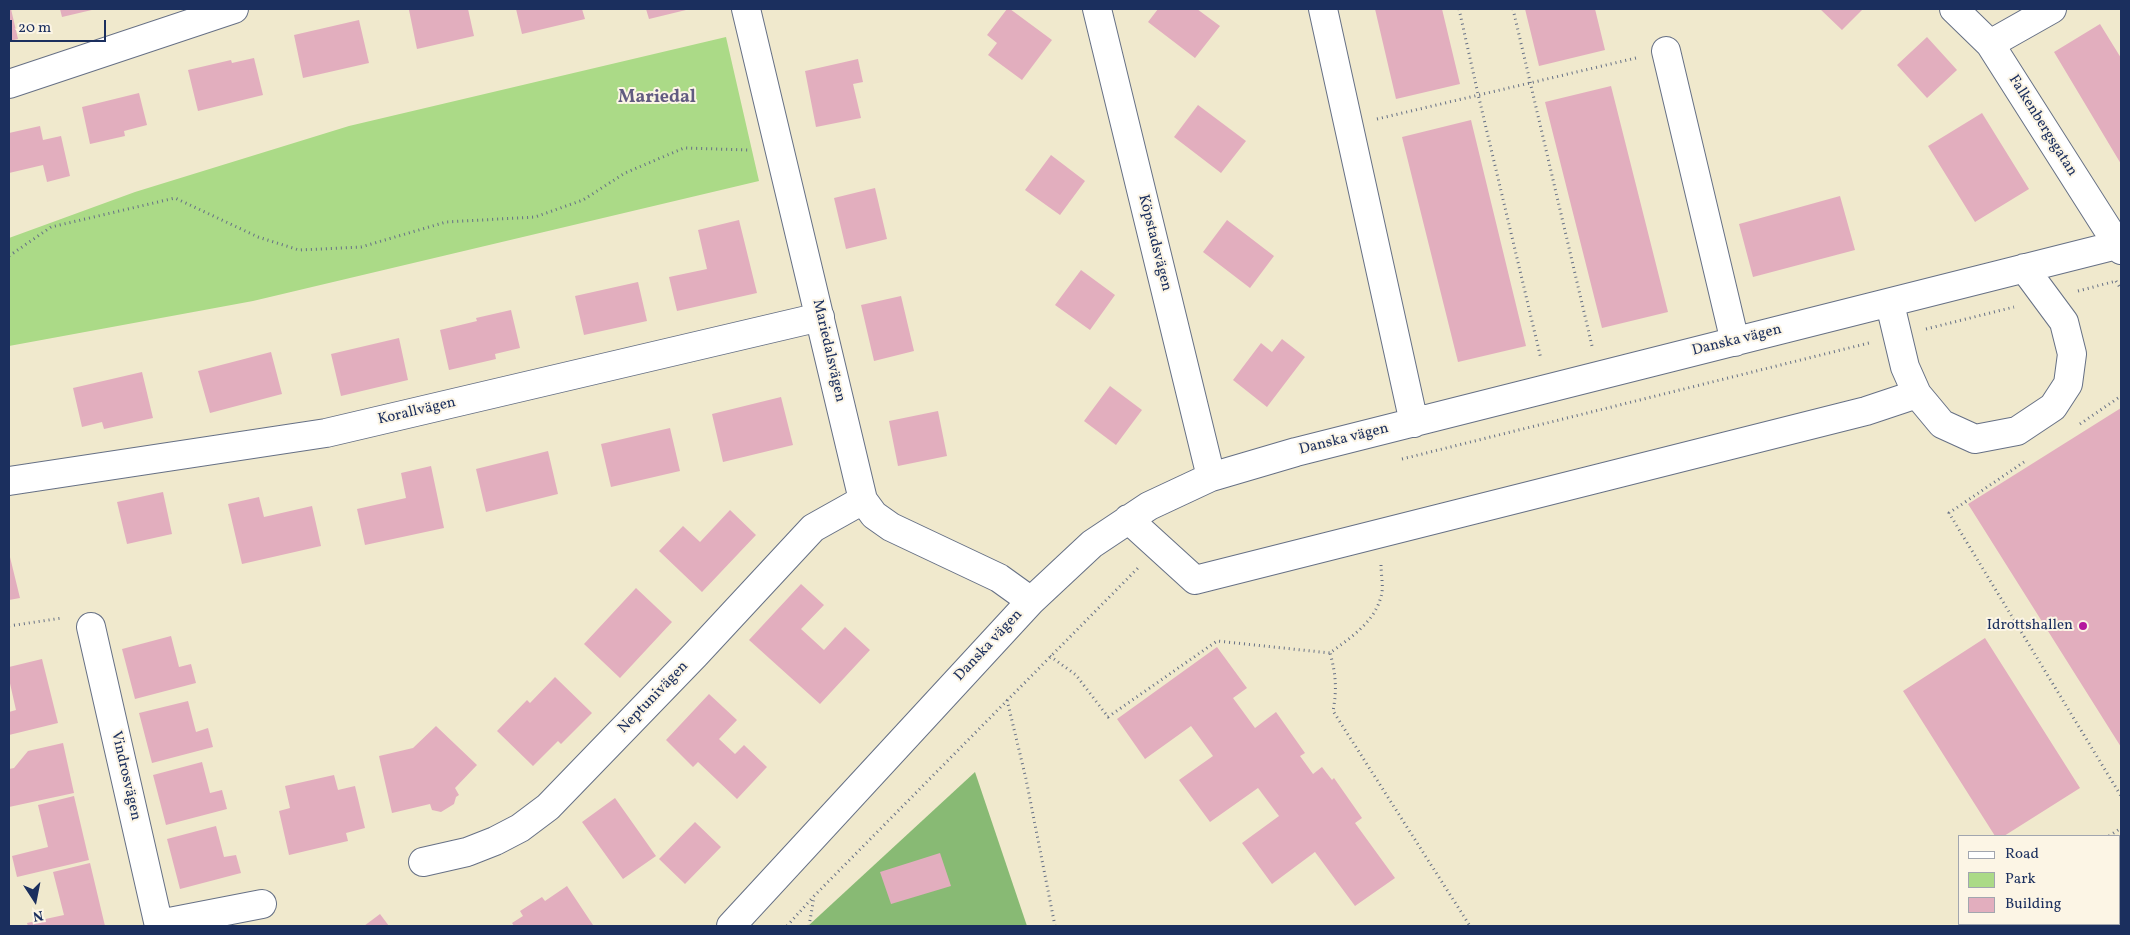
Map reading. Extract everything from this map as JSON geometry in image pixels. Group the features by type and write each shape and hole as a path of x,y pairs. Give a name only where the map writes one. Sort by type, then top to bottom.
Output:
{"street":[{"path":"9,84 234,9"},
{"name":"Mariedalsvägen","path":"746,9 863,500 874,515 891,527 999,578 1031,601"},
{"name":"Köpstadsvägen","path":"1097,9 1211,477"},
{"path":"1323,9 1414,423"},
{"name":"Falkenbergsgatan","path":"1954,9 1990,44 2120,246"},
{"path":"1990,44 2052,9"},
{"path":"1666,51 1735,342"},
{"name":"Danska vägen","path":"731,926 1031,601 1092,544 1149,506 1211,477 1296,452 1890,304 2024,268 2120,246"},
{"path":"1890,304 1905,367 1917,394 1942,424 1975,439 2017,431 2054,407 2068,384 2072,354 2064,322 2024,268"},
{"name":"Korallvägen","path":"9,481 326,433 820,317"},
{"path":"1128,519 1195,580 1866,412 1917,394"},
{"name":"Neptunivägen","path":"423,862 467,852 495,841 520,828 548,807 695,656 813,528 863,500"},
{"name":"Vindrosvägen","path":"91,627 159,925 262,904"}],"path":[{"path":"1459,9 1548,389"},
{"path":"1513,9 1599,376"},
{"path":"1350,126 1478,94 1666,51"},
{"path":"9,256 51,227 175,198 258,237 299,250 361,247 446,222 535,217 583,200 625,173 684,148 734,149 781,155"},
{"path":"2116,281 2121,289"},
{"path":"1949,513 2121,796"},
{"path":"1050,656 1076,675 1108,717 1217,641 1330,653 1363,628 1374,611 1382,592 1379,534"},
{"path":"9,626 65,617 91,627"},
{"path":"1330,653 1336,674 1336,693 1333,711 1470,926"},
{"path":"1007,700 1026,779 1055,926"},
{"path":"2110,835 2121,828"},
{"path":"809,926 814,896"}],"green space":[{"path":"726,37 759,181 253,301 9,346 9,238 135,192 349,126"},
{"path":"975,772 1027,926 808,926"},
{"path":"2120,892 2121,926 2063,926 2120,925"}],"building":[{"path":"9,9 11,9 18,39 9,41"},
{"path":"60,9 96,9 62,17"},
{"path":"468,9 474,36 417,49 409,10"},
{"path":"516,9 582,9 585,19 522,34"},
{"path":"646,9 686,9 686,10 649,19"},
{"path":"1007,9 1010,9 1052,40 1022,80 988,55 997,43 987,35"},
{"path":"1158,9 1197,9 1220,26 1195,58 1148,22"},
{"path":"1375,9 1442,9 1460,84 1396,99"},
{"path":"1525,9 1595,9 1605,50 1539,66"},
{"path":"1820,9 1863,9 1842,30"},
{"path":"359,20 369,63 303,78 294,35"},
{"path":"2100,24 2121,58 2121,164 2054,52"},
{"path":"1927,37 1957,70 1927,98 1897,65"},
{"path":"254,58 263,95 198,111 188,70 231,60 232,63"},
{"path":"858,59 863,82 853,84 861,118 816,127 805,71"},
{"path":"1611,86 1668,312 1602,328 1545,102"},
{"path":"139,93 147,125 124,131 125,136 90,144 82,107"},
{"path":"1198,105 1246,141 1221,173 1174,137"},
{"path":"1982,113 2029,189 1975,222 1928,146"},
{"path":"1471,120 1526,346 1458,362 1402,137"},
{"path":"40,126 43,140 61,136 70,176 47,182 43,165 9,173 9,133"},
{"path":"1051,155 1085,181 1060,215 1025,190"},
{"path":"875,188 887,239 846,249 834,198"},
{"path":"1840,196 1855,250 1753,277 1739,224"},
{"path":"739,220 757,293 677,311 669,277 707,269 698,230"},
{"path":"1227,220 1274,256 1250,288 1203,252"},
{"path":"1081,270 1115,295 1090,330 1055,305"},
{"path":"638,282 647,321 584,335 575,296"},
{"path":"901,296 914,351 874,361 861,305"},
{"path":"511,310 520,348 495,354 496,359 449,370 440,330 477,321 476,318"},
{"path":"399,338 408,380 341,396 331,354"},
{"path":"1282,339 1305,357 1267,407 1233,380 1261,343 1272,352"},
{"path":"271,352 282,394 210,413 198,371"},
{"path":"142,372 153,418 104,429 102,422 82,427 73,388"},
{"path":"1110,386 1142,410 1116,445 1084,421"},
{"path":"781,397 793,445 723,462 712,414"},
{"name":"Idrottshallen","path":"2121,408 2121,747 1968,504"},
{"path":"938,411 947,456 898,466 889,421"},
{"path":"670,428 680,471 611,487 601,444"},
{"path":"548,451 558,494 486,512 476,469"},
{"path":"431,466 444,528 365,545 357,509 406,498 401,473"},
{"path":"163,492 172,534 127,544 117,502"},
{"path":"259,497 264,517 312,506 321,546 242,564 228,504"},
{"path":"730,510 756,535 702,592 659,551 683,526 700,542"},
{"path":"9,553 20,598 9,600"},
{"path":"801,584 824,605 801,629 824,650 845,627 870,650 820,704 749,640"},
{"path":"636,588 672,622 620,678 584,644"},
{"path":"171,636 179,667 191,664 196,683 135,699 122,649"},
{"path":"1985,638 2080,788 2006,835 1994,835 1903,691"},
{"path":"1217,647 1247,688 1233,698 1255,728 1276,712 1305,753 1300,756 1313,774 1322,767 1332,780 1334,778 1362,818 1355,823 1395,878 1355,906 1315,852 1272,884 1242,843 1279,816 1258,788 1210,822 1179,780 1213,756 1191,726 1145,759 1117,719"},
{"path":"42,659 58,723 9,735 9,712 16,710 9,679 9,667"},
{"path":"555,677 592,713 561,744 558,741 533,766 497,731 527,700 530,703"},
{"path":"709,694 737,720 719,739 735,754 744,745 767,767 737,799 698,762 693,767 666,740"},
{"path":"188,701 196,732 208,728 213,747 152,763 139,713"},
{"path":"436,726 477,765 455,788 459,795 456,797 454,804 441,812 432,810 430,804 392,813 379,756 413,748"},
{"path":"63,743 74,793 9,807 9,769 14,768 28,751"},
{"path":"202,762 210,793 222,790 227,809 166,825 153,775"},
{"path":"334,775 338,790 355,786 365,828 346,833 348,841 289,855 279,811 290,808 285,786"},
{"path":"74,796 89,860 17,877 12,856 48,847 38,805"},
{"path":"615,798 656,856 623,879 582,822"},
{"path":"695,822 721,847 685,884 659,859"},
{"path":"216,826 224,857 236,855 241,873 180,889 167,839"},
{"path":"940,853 951,886 891,904 880,872"},
{"path":"90,863 105,926 28,926 27,923 64,915 53,872"},
{"path":"567,886 593,925 514,926 512,923 523,916 520,911 542,897 545,901"},
{"path":"380,914 389,926 364,926"}],"place":[{"name":"Idrottshallen","path":"2083,626"}],"district":[{"name":"Mariedal","path":"657,99"}]}
